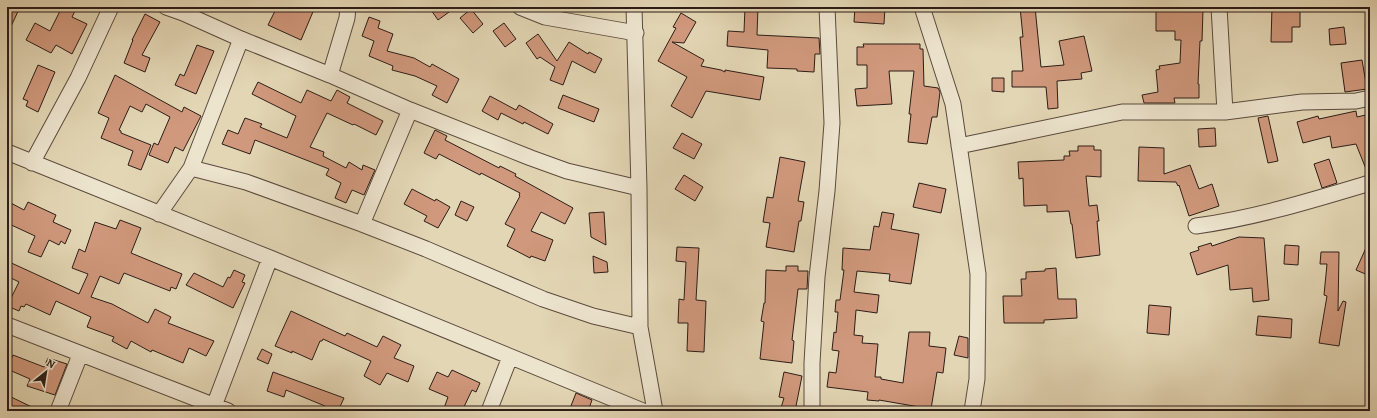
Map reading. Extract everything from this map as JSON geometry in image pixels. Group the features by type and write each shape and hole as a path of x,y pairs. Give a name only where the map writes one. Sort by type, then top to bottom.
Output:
{"street":[{"path":"32,163 78,78 111,7"},
{"path":"166,7 184,10 241,39 330,75 410,110 567,171 639,188"},
{"path":"330,75 347,18 348,7"},
{"path":"520,7 545,17 636,33"},
{"path":"634,7 636,33 639,188 640,327 655,411"},
{"path":"812,411 812,363 817,277 827,191 832,123 827,7"},
{"path":"922,7 953,104 978,274 977,379 972,411"},
{"path":"1219,7 1225,112"},
{"path":"159,214 191,168 241,39"},
{"path":"959,146 1122,112 1225,112 1302,102 1356,101 1370,98"},
{"path":"362,224 410,110"},
{"path":"7,152 644,411"},
{"path":"191,168 246,182 362,224 426,248 543,299 593,316 640,327"},
{"path":"1196,226 1219,223 1297,204 1370,183"},
{"path":"7,326 221,408 270,258"},
{"path":"58,411 80,354"},
{"path":"489,411 510,357"}],"building":[{"path":"7,7 20,7 7,35"},
{"path":"62,7 77,7 72,17 87,24 72,54 56,45 51,53 26,40 35,23 50,31"},
{"path":"277,7 315,7 301,40 268,25"},
{"path":"429,7 456,7 438,20"},
{"path":"745,7 758,7 757,35 819,38 820,54 815,54 814,72 797,71 797,69 767,68 768,50 727,46 728,31 744,32"},
{"path":"855,7 885,7 884,24 854,22"},
{"path":"1020,7 1035,7 1041,67 1064,65 1059,41 1084,36 1092,71 1081,73 1082,79 1057,81 1058,108 1048,109 1046,87 1012,87 1012,71 1023,71 1020,37 1023,37"},
{"path":"1272,7 1300,7 1300,27 1292,27 1292,42 1271,42"},
{"path":"1156,8 1203,9 1198,84 1199,98 1174,98 1175,103 1144,103 1142,95 1158,92 1156,70 1160,69 1159,66 1180,63 1181,40 1175,40 1175,31 1156,31"},
{"path":"471,9 483,24 473,33 460,18"},
{"path":"681,13 696,22 684,43 672,42 704,60 701,66 725,72 725,70 764,77 760,100 706,91 692,118 671,106 687,77 658,61 676,28 673,27"},
{"path":"145,14 160,22 142,55 150,58 145,72 124,63 132,40"},
{"path":"369,17 380,21 378,28 393,34 387,51 414,58 430,67 432,64 459,79 447,103 432,95 437,86 415,76 392,70 393,66 369,56 374,41 362,36"},
{"path":"504,23 516,39 505,47 493,31"},
{"path":"1344,27 1346,44 1330,45 1329,29"},
{"path":"538,34 557,61 569,42 588,54 589,52 602,59 595,73 572,61 563,85 550,80 555,67 540,57 537,59 526,43"},
{"path":"863,44 920,44 920,49 923,49 924,86 938,88 940,92 937,117 932,117 927,144 908,142 911,114 909,114 914,71 889,71 892,104 857,106 855,89 867,88 867,65 857,65 857,47 864,47"},
{"path":"197,45 214,51 196,94 175,85 180,74 184,76"},
{"path":"1362,60 1367,89 1345,92 1341,63"},
{"path":"38,65 55,72 38,112 26,106 28,101 23,99"},
{"path":"115,75 182,112 184,107 201,116 183,151 175,147 168,163 149,155 154,143 158,145 170,117 146,104 142,112 130,106 119,130 121,133 151,145 141,170 128,165 133,151 101,138 109,118 98,113"},
{"path":"992,78 1004,78 1004,92 992,91"},
{"path":"258,82 301,103 307,90 331,101 337,90 350,97 347,103 383,121 376,135 327,113 310,147 324,152 323,156 346,168 349,162 362,170 363,165 375,170 364,195 352,190 346,203 335,198 341,183 326,175 329,169 255,140 250,154 222,144 228,130 238,134 245,118 262,124 260,127 287,138 296,116 252,94"},
{"path":"563,95 599,109 594,122 558,108"},
{"path":"490,96 516,110 519,105 553,124 548,134 501,113 498,120 482,111"},
{"path":"1356,111 1357,117 1370,114 1370,174 1368,174 1356,144 1332,148 1330,136 1303,143 1297,122 1318,116 1319,119"},
{"path":"1268,116 1278,161 1268,163 1258,118"},
{"path":"1215,128 1216,146 1199,147 1198,129"},
{"path":"435,130 447,136 445,140 499,168 500,166 516,174 515,176 573,208 565,224 541,212 531,231 553,240 545,261 531,256 530,258 507,246 515,229 505,224 520,196 520,193 439,154 436,159 424,153"},
{"path":"682,133 702,144 694,159 673,148"},
{"path":"1078,146 1094,146 1094,150 1101,150 1101,177 1086,176 1089,206 1097,205 1100,255 1076,258 1069,211 1047,212 1047,205 1024,206 1023,178 1019,179 1018,162 1064,160 1064,156 1070,156 1069,151 1078,151"},
{"path":"1139,147 1164,148 1164,174 1190,165 1199,189 1212,184 1219,206 1189,216 1179,185 1178,186 1176,182 1138,181"},
{"path":"780,157 805,162 798,201 804,202 794,252 766,247 770,223 763,222 767,197 773,198"},
{"path":"1329,159 1337,183 1322,188 1314,164"},
{"path":"684,175 703,187 695,201 675,189"},
{"path":"919,183 946,189 941,213 913,207"},
{"path":"412,189 435,201 436,199 450,207 438,228 424,221 427,216 404,204"},
{"path":"7,201 24,210 28,202 56,215 53,222 71,230 65,244 61,241 59,245 49,240 41,257 28,252 35,236 7,223"},
{"path":"461,201 474,207 467,221 455,215"},
{"path":"604,212 606,245 591,237 589,213"},
{"path":"882,212 894,214 891,229 919,234 911,284 889,281 890,274 857,271 854,292 879,295 877,313 856,310 854,335 863,336 862,343 878,344 875,377 881,377 881,379 903,383 909,332 930,332 929,346 946,348 943,373 937,372 931,409 879,400 867,400 868,392 827,387 829,372 836,373 839,351 832,350 834,332 836,333 838,312 835,312 836,300 840,300 844,270 842,270 843,248 870,250 874,226 879,227"},
{"path":"120,220 141,228 131,253 182,274 176,289 171,287 170,291 124,273 119,284 100,276 91,297 112,304 148,323 155,309 171,317 168,323 214,341 206,356 189,348 183,363 152,350 151,352 131,341 127,349 112,341 114,337 87,327 91,317 56,301 50,315 26,304 24,307 21,306 19,311 7,306 19,282 7,276 7,261 79,294 88,274 72,268 79,249 85,252 95,222 116,229"},
{"path":"1239,237 1264,238 1269,300 1253,302 1252,288 1230,290 1228,265 1197,275 1190,253 1199,250 1198,247 1211,243 1212,246"},
{"path":"1370,239 1370,276 1356,270"},
{"path":"1285,245 1299,246 1298,265 1284,264"},
{"path":"677,247 699,248 696,300 706,301 704,352 687,351 688,323 678,323 679,299 684,300 686,262 676,261"},
{"path":"1321,252 1339,252 1338,311 1343,301 1346,302 1339,346 1319,343 1327,296 1324,295 1327,264 1320,264"},
{"path":"593,256 607,262 608,272 594,273"},
{"path":"786,266 798,266 798,271 808,271 807,289 798,289 792,340 794,341 792,363 760,359 764,322 761,321 765,303 766,270 786,271"},
{"path":"1056,268 1058,299 1076,299 1077,318 1044,320 1044,323 1004,323 1003,296 1022,296 1021,279 1026,279 1026,272 1045,271 1045,269"},
{"path":"234,270 245,275 242,282 245,283 233,308 186,285 194,273 223,287 228,277 230,278"},
{"path":"1149,305 1171,307 1169,335 1147,333"},
{"path":"291,311 345,336 347,333 377,347 383,336 401,345 394,358 414,366 408,382 387,373 380,385 364,376 371,361 323,339 320,341 312,360 292,351 292,353 275,346"},
{"path":"1258,316 1292,319 1291,338 1256,335"},
{"path":"959,336 968,338 968,358 954,355"},
{"path":"262,349 272,354 268,364 257,359"},
{"path":"13,355 44,367 48,358 67,364 55,395 27,386 30,379 7,369"},
{"path":"452,370 480,383 476,392 472,390 462,411 443,411 448,397 429,389 437,372 448,377"},
{"path":"273,372 344,398 338,411 323,411 325,406 286,390 284,397 267,391"},
{"path":"784,372 802,376 795,411 780,411 784,398 779,397"},
{"path":"576,393 592,400 588,411 569,411"},
{"path":"7,395 40,411 7,411"}]}
